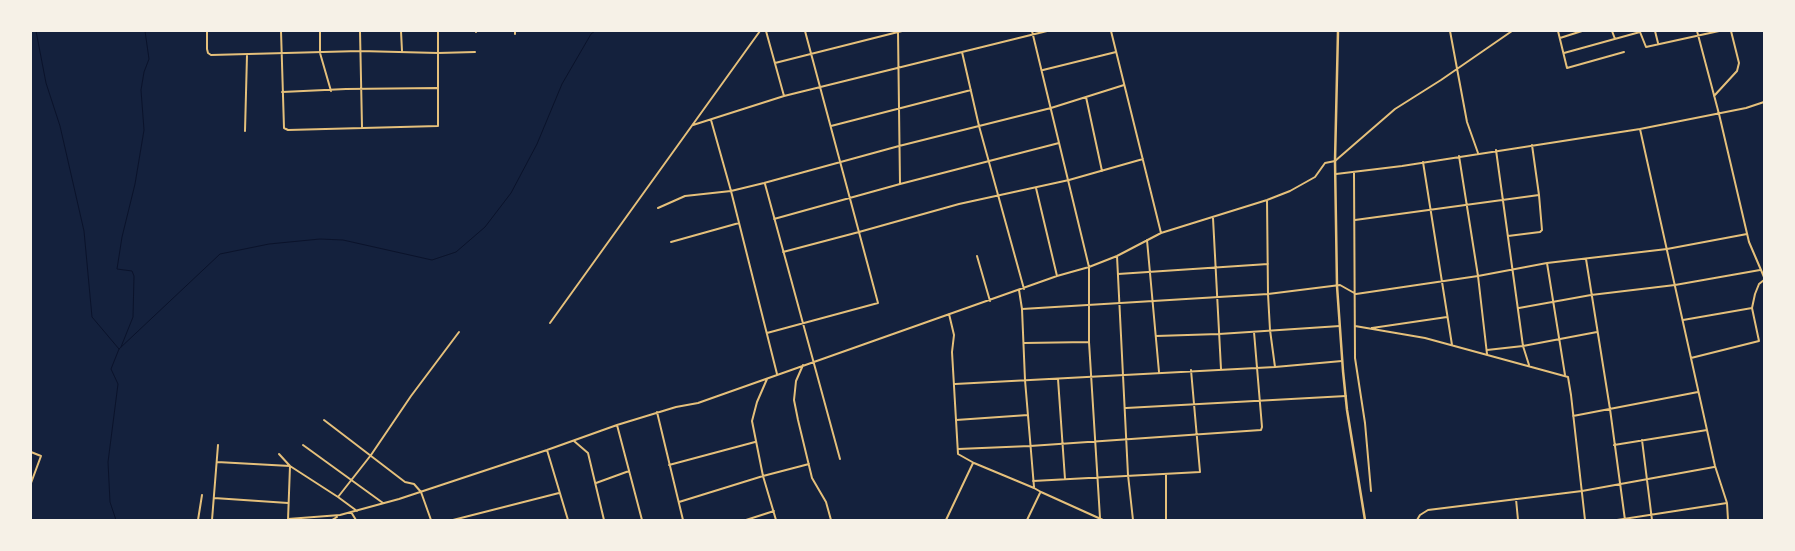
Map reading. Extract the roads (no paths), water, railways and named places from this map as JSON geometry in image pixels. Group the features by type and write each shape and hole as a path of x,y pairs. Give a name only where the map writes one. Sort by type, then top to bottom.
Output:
{"main road":[{"path":"1338,31 1335,161 1337,286 1346,396 1365,520"}],"street":[{"path":"207,31 207,49 211,55 360,51 475,52"},
{"path":"280,31 285,129 438,126 438,31"},
{"path":"320,31 320,53 331,91"},
{"path":"360,31 362,127"},
{"path":"401,31 402,52"},
{"path":"550,323 760,31"},
{"path":"766,31 784,96"},
{"path":"767,333 878,303 805,31"},
{"path":"878,31 880,36"},
{"path":"775,63 902,31"},
{"path":"694,125 784,96 1047,31"},
{"path":"1110,31 1161,233"},
{"path":"1450,31 1467,122 1478,153"},
{"path":"290,466 288,519 340,515 357,511 421,492 657,412 698,403 1057,276 1089,267 1117,256 1161,233 1213,218 1290,191 1315,177 1325,163 1335,161 1395,109 1512,31"},
{"path":"1558,31 1567,68 1624,52"},
{"path":"1560,38 1582,31"},
{"path":"1612,31 1614,39"},
{"path":"1655,31 1658,44"},
{"path":"1691,358 1759,341 1752,308 1759,284 1764,279 1747,234 1719,114 1697,31"},
{"path":"1564,53 1640,32 1644,47 1719,31"},
{"path":"1714,96 1737,71 1739,63 1731,31"},
{"path":"898,32 900,184"},
{"path":"950,314 954,335 952,352 958,454 974,463 1101,519 1089,342 1089,267 1033,33"},
{"path":"962,52 1024,289"},
{"path":"1042,71 1116,52"},
{"path":"245,131 247,55"},
{"path":"658,208 685,196 731,191 764,183 899,146 1051,108 1124,84"},
{"path":"282,92 438,88"},
{"path":"830,126 971,90"},
{"path":"1086,97 1102,171"},
{"path":"1336,174 1640,129 1719,114 1764,102"},
{"path":"711,119 777,374"},
{"path":"1640,129 1698,392 1727,503 1728,519"},
{"path":"774,219 1060,143"},
{"path":"1508,236 1542,232 1532,145"},
{"path":"1496,150 1523,346 1529,366"},
{"path":"1459,156 1478,276 1487,354"},
{"path":"783,252 959,204 1069,180 1143,159"},
{"path":"1423,162 1452,345"},
{"path":"1354,172 1356,358 1365,423 1371,491"},
{"path":"764,183 840,459"},
{"path":"1036,188 1057,276"},
{"path":"1355,220 1539,195"},
{"path":"1267,200 1268,294 1275,367"},
{"path":"1213,218 1221,369"},
{"path":"671,242 739,223"},
{"path":"1022,309 1268,294 1340,285 1356,294 1547,264 1667,249 1747,234"},
{"path":"1147,240 1159,372"},
{"path":"977,256 990,301"},
{"path":"1117,256 1128,475 1133,520"},
{"path":"1586,259 1625,519"},
{"path":"1118,274 1268,264"},
{"path":"1547,264 1565,376"},
{"path":"1518,308 1591,295 1675,285 1760,270"},
{"path":"1019,290 1022,309 1025,380 1034,488"},
{"path":"1683,320 1752,308"},
{"path":"1370,328 1447,318"},
{"path":"1156,336 1340,326"},
{"path":"1355,326 1452,345 1565,376 1569,380 1584,520"},
{"path":"338,497 371,455 411,396 459,332"},
{"path":"958,449 1126,440 1260,430 1262,427 1254,332"},
{"path":"1486,350 1523,346 1597,332"},
{"path":"1024,343 1089,342"},
{"path":"955,384 1275,367 1342,361"},
{"path":"803,365 796,381 794,400 812,478 826,502 831,520"},
{"path":"1033,481 1200,472 1191,370"},
{"path":"1058,378 1065,479"},
{"path":"767,379 757,402 752,421 763,476 776,520"},
{"path":"1573,416 1698,392"},
{"path":"1125,408 1346,396"},
{"path":"657,412 683,520"},
{"path":"956,420 1028,415"},
{"path":"324,420 405,482 414,484 421,492 431,520"},
{"path":"617,425 642,520"},
{"path":"1614,444 1707,430"},
{"path":"1642,440 1652,520"},
{"path":"574,441 588,454 604,520"},
{"path":"669,465 755,442"},
{"path":"212,520 218,445"},
{"path":"303,446 383,503"},
{"path":"547,450 568,520"},
{"path":"31,452 41,456 31,483"},
{"path":"279,454 290,466 357,511"},
{"path":"217,462 290,466"},
{"path":"946,520 974,463"},
{"path":"679,502 809,464"},
{"path":"1417,520 1420,515 1428,510 1582,491 1716,466"},
{"path":"595,483 629,471"},
{"path":"1166,474 1166,520"},
{"path":"1027,520 1041,492"},
{"path":"453,520 559,493"},
{"path":"198,520 202,495"},
{"path":"214,498 288,503"},
{"path":"1516,499 1518,520"},
{"path":"1617,520 1651,513 1727,503"},
{"path":"746,520 774,511"},
{"path":"351,512 356,520"},
{"path":"332,520 340,515"}],"waterway":[{"path":"36,31 46,83 60,126 84,231 92,317 119,349"},
{"path":"121,347 133,317 134,276 132,271 117,269 144,130 141,90 144,72 149,59 145,31"},
{"path":"116,520 110,502 108,462 118,384 111,369 119,349 220,254 269,244 320,239 343,240 432,260 456,252 485,227 511,193 537,144 562,84 591,34 595,31"}]}
